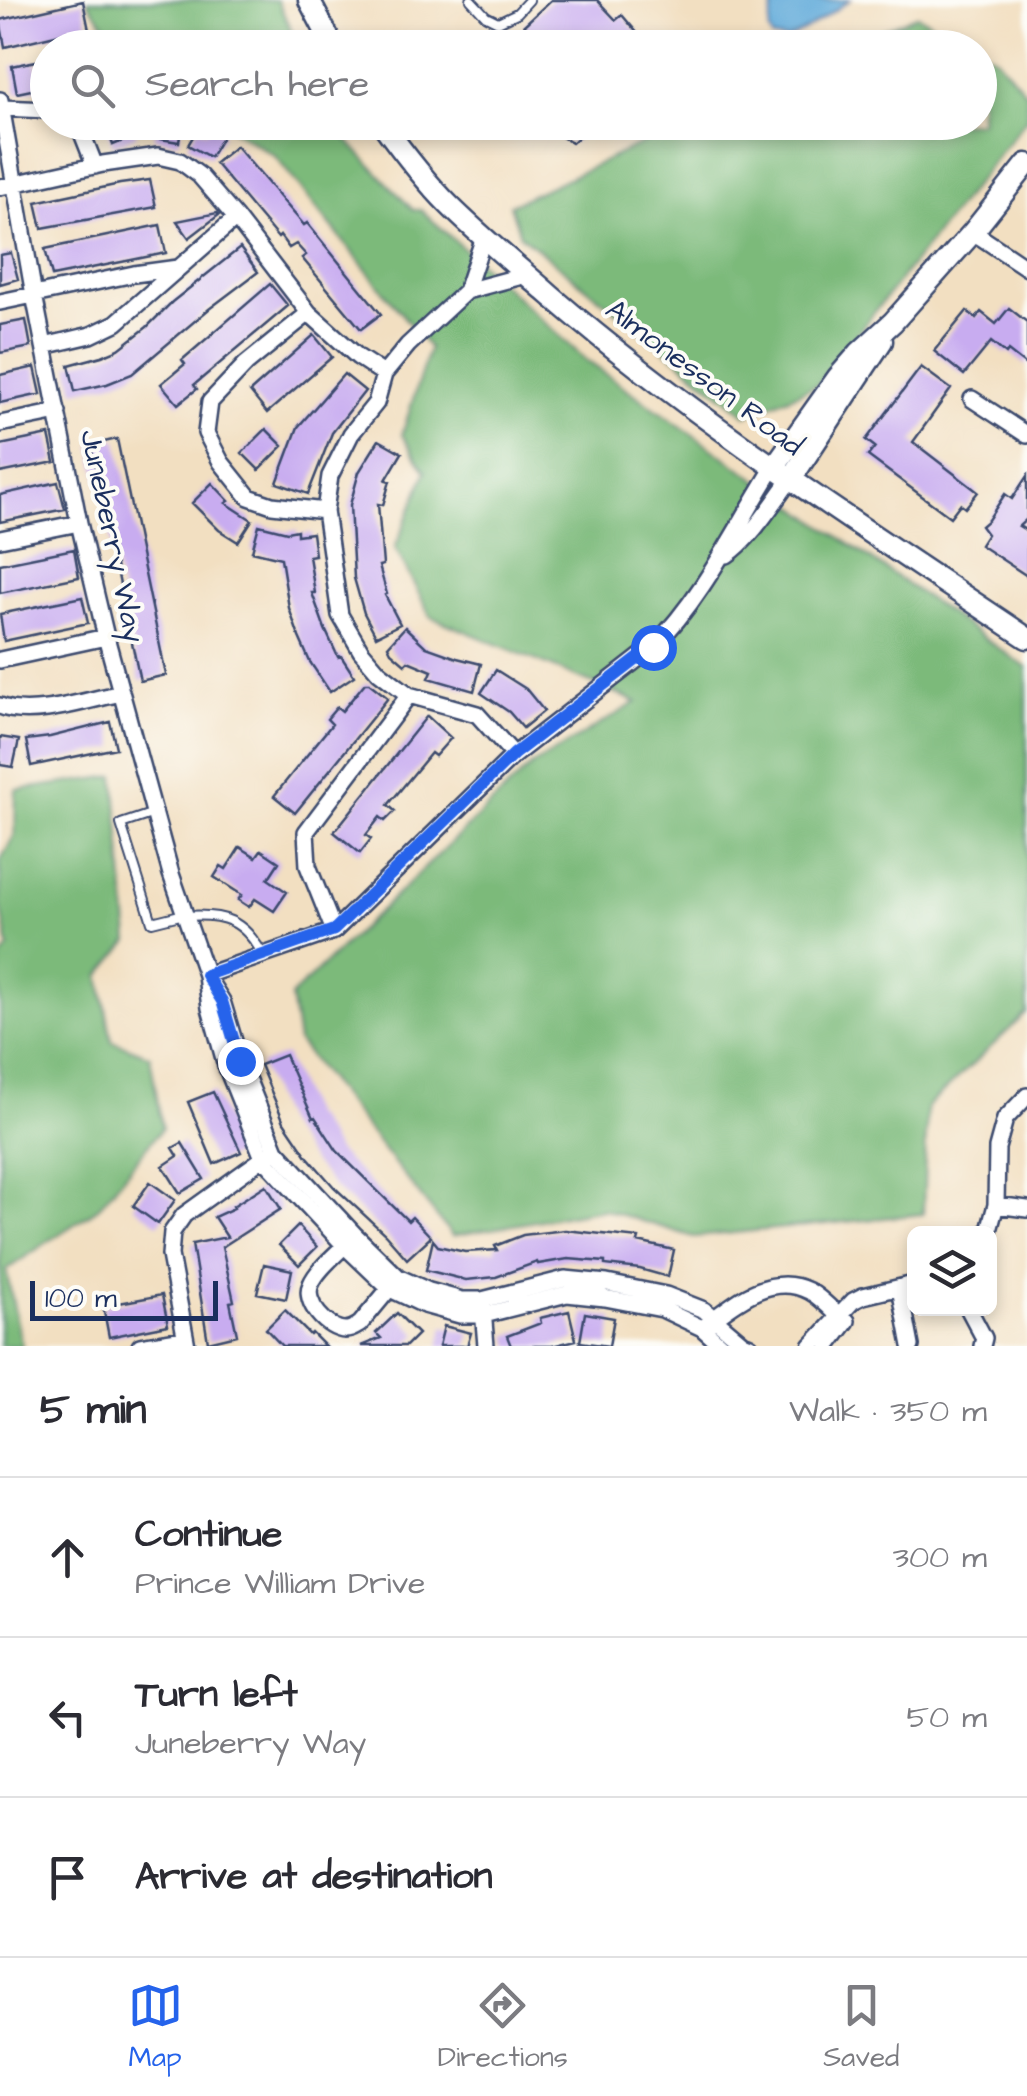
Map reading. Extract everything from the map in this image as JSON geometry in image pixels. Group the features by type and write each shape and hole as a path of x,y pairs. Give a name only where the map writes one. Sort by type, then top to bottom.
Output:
{"main road":[{"path":"309,0 325,30"},
{"name":"Almonesson Road","path":"394,140 450,206 584,325 783,473 1027,638"},
{"path":"783,473 838,378 973,232 1027,164"}],"street":[{"path":"1,104 30,108"},
{"name":"Juneberry Way","path":"1,104 7,186 34,295 106,638 170,874 206,975 210,1008 269,1154 394,1283 424,1305 460,1315 566,1287 605,1298 636,1296 662,1310 709,1323 750,1346"},
{"path":"85,140 95,166"},
{"path":"7,186 158,156 180,161 199,174 308,313 358,357 384,374"},
{"path":"44,346 116,324 236,218"},
{"path":"973,232 1027,268"},
{"path":"466,291 484,237"},
{"path":"0,302 178,268"},
{"path":"514,754 477,714 409,695 360,651 340,615 324,510 330,476 352,434 376,403 384,374 408,345 466,291 526,274"},
{"path":"308,313 246,364 210,402 206,433 221,462 249,496 272,505 324,510"},
{"path":"972,399 1027,435"},
{"path":"0,424 58,412"},
{"path":"206,975 334,930 514,754 670,630 783,473"},
{"path":"0,539 79,522"},
{"path":"0,660 106,638"},
{"path":"0,706 11,711 57,707 121,693"},
{"path":"334,930 308,866 306,832 409,695"},
{"path":"990,1226 996,1204 997,1148 1005,1119 1027,1096"},
{"path":"140,1346 186,1343 170,1255 172,1232 184,1215 269,1154"},
{"path":"996,1204 1027,1209"},
{"path":"350,1240 310,1285 309,1300 329,1323 338,1329 354,1328 394,1283"},
{"path":"709,1323 738,1300 764,1288 789,1286 810,1291 842,1320"},
{"path":"811,1346 858,1310 907,1291"},
{"path":"483,1308 486,1346"},
{"path":"909,1316 911,1346"},
{"path":"972,1316 984,1338 982,1346"},
{"path":"828,1346 842,1320"},
{"name":"Juneberry Way","path":"709,1323 722,1346"}],"lane":[{"path":"471,0 494,21 510,18 529,0"},
{"path":"482,0 486,16"},
{"path":"154,813 121,824 152,922 185,915 219,916 244,928 263,955"}],"green space":[{"path":"88,0 277,0 291,30 109,30"},
{"path":"916,15 945,30 884,30"},
{"path":"997,58 1027,94 1027,118 817,385 747,415 520,235 510,205 650,140 997,140"},
{"path":"250,140 347,140 413,210 421,210 587,361 1027,668 1027,1013 927,1107 923,1214 694,1237 602,1209 452,1236 298,1042 291,996 531,766 637,702 431,617 395,548 426,472 402,435 429,348 274,155"},
{"path":"115,776 129,941 100,976 112,1041 150,1056 162,1128 98,1208 6,1270 22,1346 0,1346 0,959 9,948 0,902 0,861 15,834 16,790"}],"water":[{"path":"774,0 850,0 806,30 769,30"}],"building":[{"path":"551,0 597,0 616,20 622,15 635,30 530,30 524,25"},
{"path":"83,1 89,30 30,30 30,41 5,47 0,20"},
{"path":"30,62 30,90 17,93 12,66"},
{"path":"191,140 220,140 210,157 188,145"},
{"path":"236,146 304,225 307,223 381,314 361,329 302,258 306,255 296,244 289,248 278,238 215,163"},
{"path":"150,180 156,207 42,228 36,202"},
{"path":"217,213 189,238 177,221"},
{"path":"160,225 166,253 52,276 45,249"},
{"path":"240,248 258,272 132,374 75,391 69,365 119,349"},
{"path":"11,253 18,279 0,284 0,255"},
{"path":"270,284 288,306 194,385 197,389 178,404 161,384 185,364 182,360"},
{"path":"1009,308 1027,322 1027,366 991,342 964,375 934,351 967,311 976,318 981,312 996,324"},
{"path":"26,320 31,347 0,353 0,325"},
{"path":"314,335 332,357 267,413 250,392"},
{"path":"35,367 41,394 0,403 0,375"},
{"path":"921,367 951,389 913,442 978,492 965,508 960,504 950,517 868,456 875,447 866,440"},
{"path":"344,374 365,391 332,433 308,494 277,483 298,427"},
{"path":"266,429 283,446 259,470 242,453"},
{"path":"49,435 55,462 0,473 0,445"},
{"path":"117,439 166,675 140,681 91,445"},
{"path":"379,440 402,453 386,480 390,481 383,505 378,504 383,565 379,566 385,595 400,624 376,636 364,613 354,578 350,505 359,472"},
{"path":"1027,476 1027,519 1019,526 1027,531 1027,576 980,545 987,534 981,526 1005,494 1012,499"},
{"path":"58,482 65,509 0,522 0,495"},
{"path":"212,483 229,501 226,503 252,520 238,542 219,530 192,503"},
{"path":"259,525 287,532 297,530 297,535 312,533 312,593 338,657 354,676 330,692 299,637 289,608 281,558 252,551"},
{"path":"74,549 79,577 0,593 0,564"},
{"path":"82,597 88,623 4,641 0,614"},
{"path":"405,627 426,647 481,664 474,691 429,678 432,671 408,661 405,664 391,652 388,646"},
{"path":"496,670 526,689 544,711 523,728 509,712 481,693"},
{"path":"365,683 388,698 295,813 274,796 332,724 327,719 337,707 342,711"},
{"path":"427,716 451,738 435,756 431,753 388,805 395,811 385,821 380,817 366,835 371,839 360,853 334,832"},
{"path":"110,722 116,748 31,766 26,740"},
{"path":"0,737 19,740 13,767 0,765"},
{"path":"240,847 256,857 261,850 279,862 268,879 287,892 274,911 255,899 249,907 238,900 242,895 214,877 221,866 226,869"},
{"path":"285,1055 313,1118 337,1151 408,1221 412,1217 431,1237 407,1259 334,1187 284,1122 260,1065"},
{"path":"213,1092 241,1152 214,1164 188,1102"},
{"path":"182,1143 204,1179 180,1193 163,1166 178,1156 173,1148"},
{"path":"150,1182 175,1200 158,1224 133,1206"},
{"path":"266,1185 281,1209 222,1247 237,1335 208,1342 192,1244 227,1237 214,1217"},
{"path":"298,1226 317,1247 299,1265 279,1245"},
{"path":"565,1230 639,1238 638,1242 674,1250 668,1277 605,1262 568,1259 537,1262 496,1277 466,1280 426,1270 433,1240 438,1246 465,1252 497,1250 495,1246 523,1235"},
{"path":"264,1264 292,1270 286,1299 257,1293"},
{"path":"162,1295 168,1325 109,1337 103,1306"},
{"path":"285,1310 325,1346 282,1346 266,1329"},
{"path":"569,1311 576,1340 552,1346 511,1346 507,1336 541,1323 540,1318"},
{"path":"397,1313 418,1334 406,1346 361,1346 381,1338 376,1333"},
{"path":"585,1313 614,1318 609,1346 580,1342"},
{"path":"444,1326 471,1333 467,1346 439,1346"}],"route":[{"path":"240,1061 222,1001 206,975 334,930 514,754 653,647"}]}
